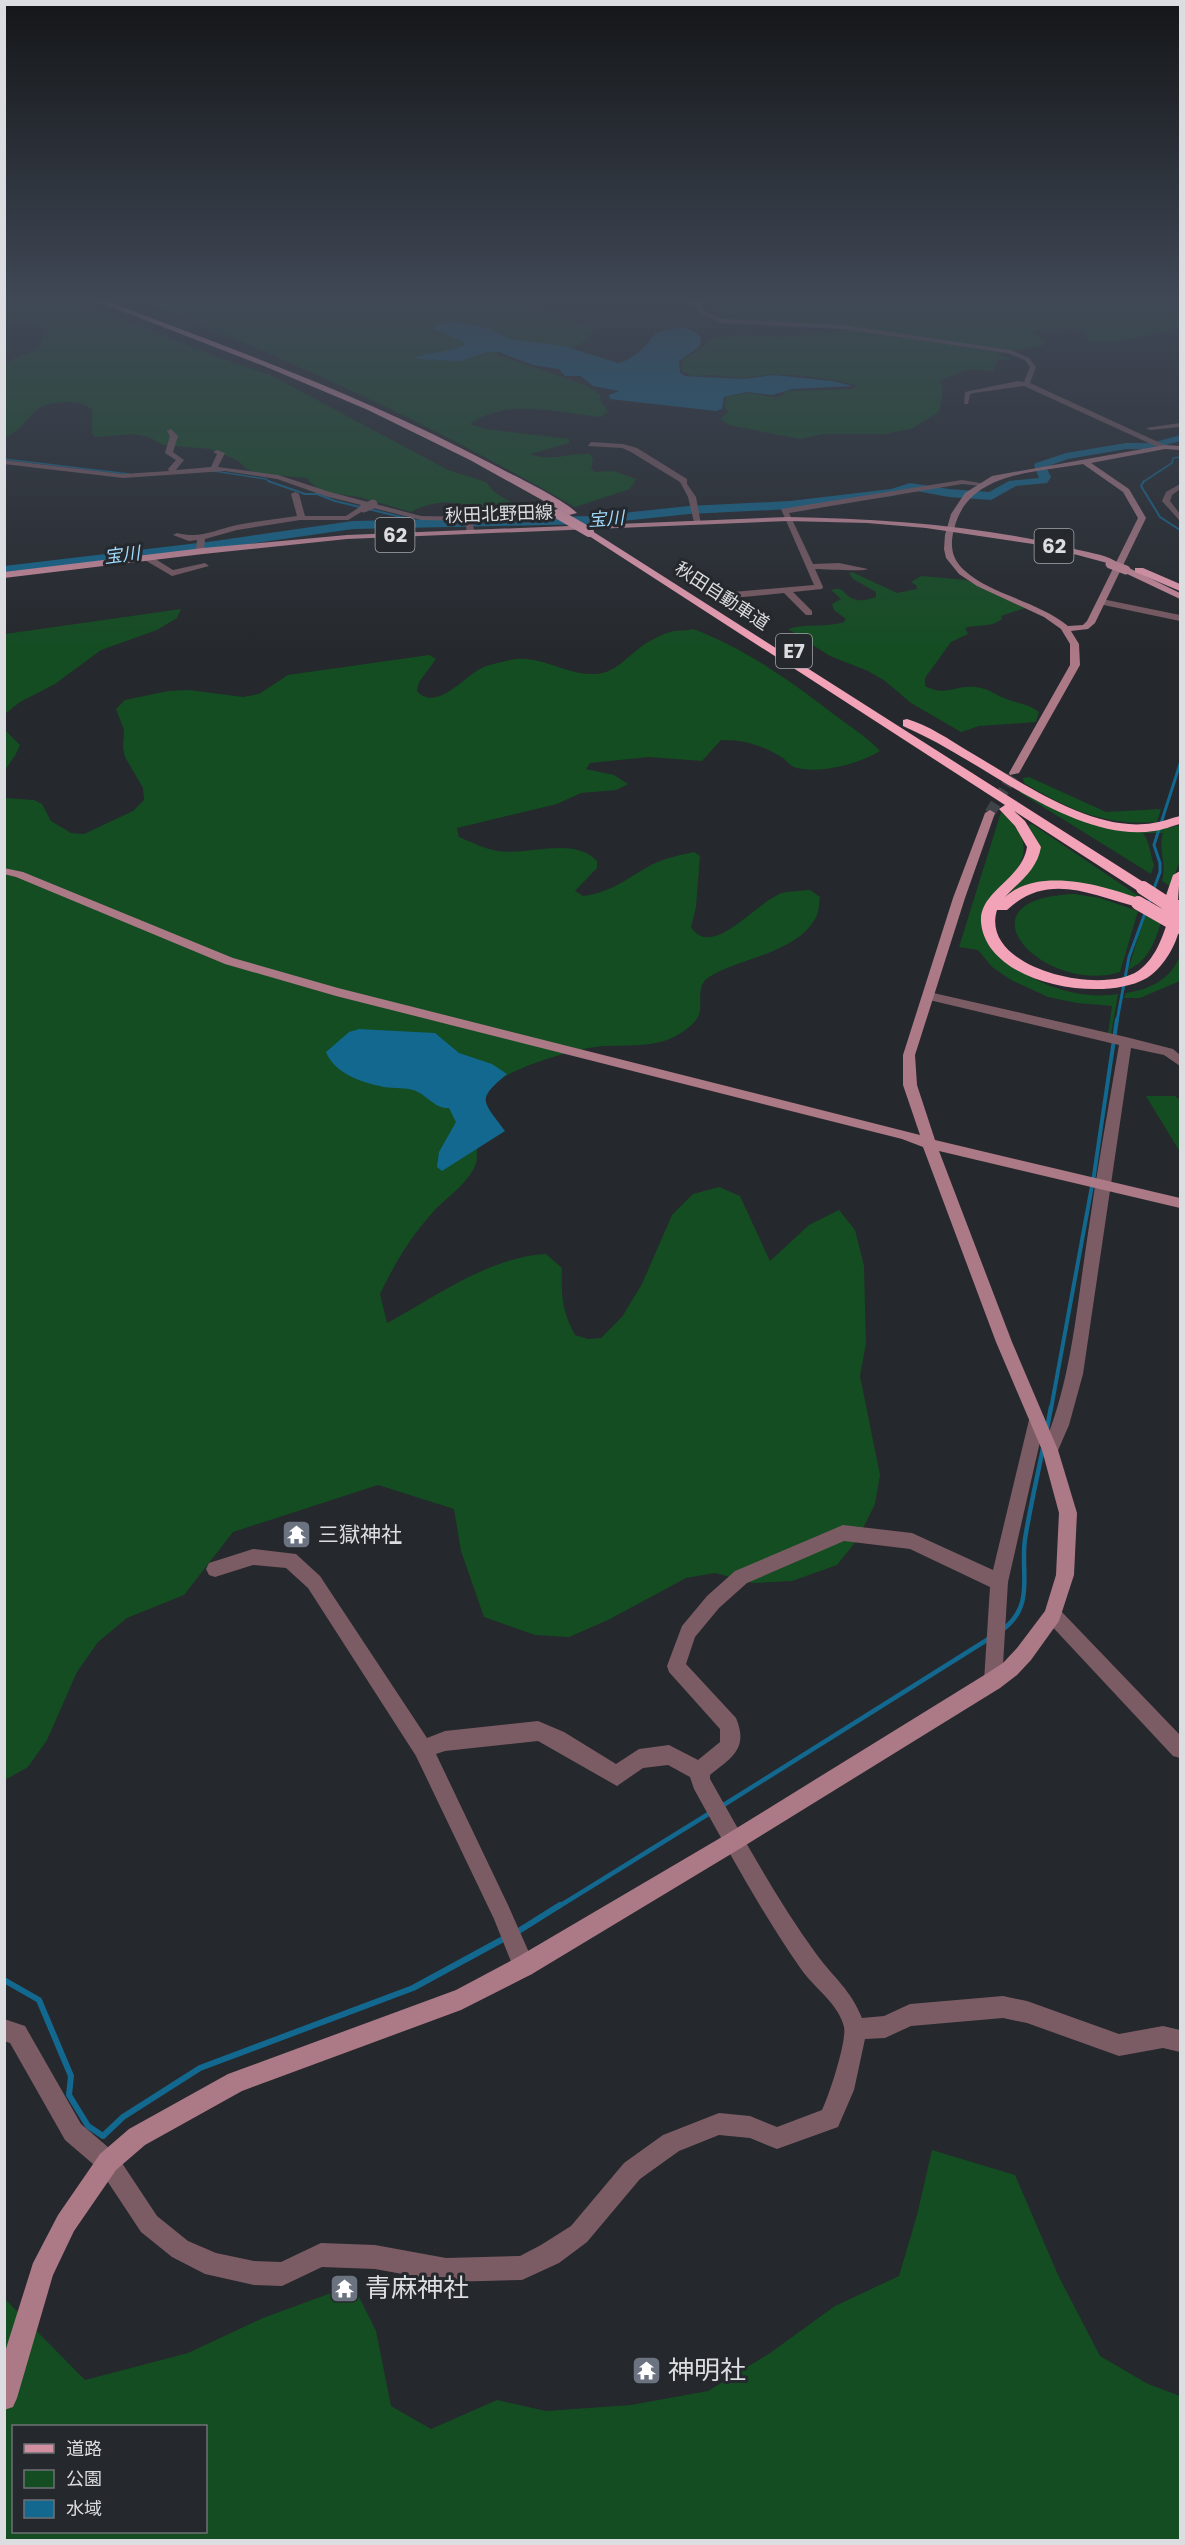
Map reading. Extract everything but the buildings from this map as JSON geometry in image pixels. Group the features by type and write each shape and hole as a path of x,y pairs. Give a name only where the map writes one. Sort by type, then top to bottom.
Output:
{"highway":[{"name":"秋田自動車道","path":"376,417 595,532 907,723 1145,883 1180,912"},
{"name":"秋田自動車道","path":"388,417 499,470 572,513 595,532 975,780 1145,883 1180,899"},
{"path":"1139,570 1180,590"},
{"path":"907,723 952,746 1030,794 1088,819 1136,828 1170,825 1180,820"},
{"path":"975,780 1014,816 1034,847 1032,860 998,897 989,912 988,924 994,939 1001,949 1022,967 1071,984 1103,987 1140,977 1156,964 1180,904"},
{"path":"1180,875 1153,950 1141,965 1119,977 1077,979 1052,973 1030,962 1011,946 1000,926 1000,910 1008,899 1040,886 1090,888 1138,903 1180,927"}],"main road":[{"name":"秋田北野田線","path":"4,576 349,527 788,519 867,521 950,529 1071,552 1139,570"},
{"path":"1126,568 1180,590"}],"street":[{"path":"1099,417 1162,445 1180,448"},
{"path":"1150,428 1180,425"},
{"path":"169,473 180,460 169,453 174,436 171,431"},
{"path":"591,444 634,450 684,481 683,484 692,497 698,522"},
{"path":"1014,773 1075,665 1076,645 1065,629 1038,609 987,587 962,572 950,557 947,548 950,529 963,499 982,484 1035,470 1162,445"},
{"path":"215,469 214,465 221,453 217,452"},
{"path":"1065,629 1088,626 1142,518 1125,487 1083,461"},
{"path":"4,462 123,476 215,469 278,477 328,494 421,518 469,519 470,525"},
{"path":"733,595 819,586 784,510 923,490 968,481 982,484"},
{"path":"1180,486 1167,497 1166,501 1176,509 1180,519"},
{"path":"295,494 302,518"},
{"path":"844,495 852,501"},
{"path":"177,535 189,539 204,537 236,528 302,518 349,527 369,505"},
{"path":"146,557 172,573 201,568 198,549 201,538 204,537"},
{"path":"810,567 839,566 864,569"},
{"path":"786,590 809,613"},
{"path":"1102,602 1180,618"},
{"path":"4,2398 42,2272 66,2223 108,2162 137,2137 236,2082 461,1999 524,1966 730,1833 993,1681 1010,1669 1024,1654 1053,1615 1065,1575 1068,1513 1050,1450 956,1217 910,1085 909,1054 959,898 990,813"},
{"path":"4,871 19,874 163,935 251,967 336,992 905,1135 931,1144 1180,1203"},
{"path":"929,996 1168,1052 1180,1062"},
{"path":"1050,1450 1063,1424 1080,1343 1126,1041"},
{"path":"993,1681 999,1582 1037,1420"},
{"path":"699,1771 730,1746 729,1725 676,1666 688,1632 713,1602 741,1577 843,1533 912,1540 999,1582"},
{"path":"216,1569 253,1557 290,1560 314,1582 423,1749 501,1912 524,1966"},
{"path":"1053,1615 1180,1749"},
{"path":"423,1749 445,1741 538,1731 557,1738 617,1776 639,1759 669,1755 699,1771"},
{"path":"4,2030 17,2034 73,2132 108,2162 148,2224 180,2249 214,2265 254,2273 282,2274 321,2255 375,2257 446,2270 522,2268 550,2254 579,2234 632,2171 671,2144 719,2124 750,2127 777,2138 830,2119 843,2090 856,2029 846,2005 810,1963 712,1803 701,1782 699,1771"},
{"path":"856,2029 885,2027 910,2015 1003,2007 1026,2012 1119,2045 1163,2037 1180,2042"}],"green space":[{"path":"5,417 30,417 16,432 5,437"},
{"path":"92,417 348,417 448,470 486,482 494,492 531,514 501,516 495,509 452,503 432,504 411,512 359,497 321,492 306,478 257,473 247,469 237,460 210,449 163,445 149,437 134,434 95,437 92,433"},
{"path":"405,417 484,417 470,424 485,429 569,439 569,443 530,454 551,457 590,454 593,459 591,469 595,472 613,471 636,479 630,489 575,507"},
{"path":"723,417 931,417 911,429 883,434 823,434 800,439 729,425 720,419"},
{"path":"852,572 897,593 917,589 916,585 911,582 921,576 966,580 1025,608 1001,616 1002,619 993,624 965,628 968,634 951,642 925,678 925,686 939,691 968,687 985,689 1035,709 1039,712 1036,722 979,726 961,732 911,703 885,681 868,671 830,656 788,629 844,622 846,619 834,610 832,604 841,599 831,590 839,589 857,600 876,597 876,592 853,579 849,573"},
{"path":"181,609 177,618 157,630 101,650 55,684 20,702 5,714 5,634"},
{"path":"693,629 731,646 768,667 859,732 880,751 850,764 814,770 792,766 783,758 761,747 745,742 721,740 702,761 649,757 590,763 586,769 614,775 628,784 616,790 581,793 557,804 457,828 459,837 498,851 563,848 587,854 597,861 597,868 575,891 583,896 602,892 620,884 658,862 694,852 700,856 696,907 691,927 700,936 711,937 722,933 772,898 785,892 810,890 820,897 817,915 809,928 784,946 709,977 702,985 697,1019 690,1027 676,1036 651,1044 593,1047 563,1054 529,1065 501,1078 488,1092 481,1107 477,1160 473,1170 464,1183 434,1211 418,1230 380,1294 387,1323 484,1270 504,1262 546,1254 562,1268 563,1303 575,1335 588,1339 601,1338 622,1317 642,1284 672,1215 693,1194 719,1187 740,1196 770,1261 809,1225 839,1210 855,1230 864,1266 866,1343 860,1376 880,1475 875,1504 857,1540 837,1565 792,1581 753,1583 715,1573 686,1578 608,1620 569,1637 535,1635 484,1617 461,1551 454,1509 378,1485 233,1532 184,1595 127,1618 98,1642 77,1672 47,1740 28,1767 5,1780 4,798 34,800 42,804 51,821 71,833 84,834 133,811 144,800 143,788 125,757 123,748 124,730 116,709 125,700 168,691 189,690 243,697 259,694 288,675 429,655 436,659 419,682 417,691 432,698 441,696 483,668 517,659 540,661 585,674 604,673 618,666 643,645 659,636"},
{"path":"5,730 20,745 5,770"},
{"path":"1029,777 1106,812 1161,809 1157,822 1138,823 1103,818 1056,801 1024,783 1023,778"},
{"path":"1019,792 1084,820 1163,829 1180,825 1180,860 1171,887 1162,881 1163,833 1143,833 1149,844 1154,865 1151,874"},
{"path":"1001,812 1021,835 1024,846 1023,856 1013,877 984,917 982,927 985,935 1009,962 1022,972 1052,987 1085,995 1118,994 1111,1035 1108,1034 1112,1006 1077,1003 1048,997 1011,980 992,967 978,950 959,947"},
{"path":"1032,824 1143,899 1072,883 1008,895 1034,863 1036,847 1028,825"},
{"path":"1074,894 1100,898 1138,911 1120,972 1091,976 1064,971 1040,959 1023,944 1015,927 1019,912 1038,900"},
{"path":"1145,915 1161,923 1146,956 1128,970"},
{"path":"1180,956 1180,981 1140,998 1124,998 1126,993 1151,986 1165,977"},
{"path":"1146,1096 1175,1096 1180,1100 1180,1152"},
{"path":"932,2150 1015,2175 1058,2275 1100,2356 1148,2384 1180,2396 1180,2540 5,2540 4,2298 85,2380 188,2353 263,2318 353,2285 376,2331 391,2406 431,2429 497,2400 546,2411 631,2405 708,2391 770,2353 835,2306 899,2276 917,2215"}],"water":[{"path":"359,1029 435,1033 459,1053 492,1064 507,1074 490,1090 486,1101 491,1113 505,1131 442,1171 437,1167 439,1152 456,1122 449,1108 435,1104 413,1090 384,1087 356,1079 341,1070 330,1059 326,1052 349,1032"}],"waterway":[{"name":"宝川","path":"4,570 215,545 353,525 594,520 689,510 790,505 893,492 910,486 949,493 991,496 1013,483 1043,481 1045,477 1040,465 1066,456 1126,446 1152,446 1180,438"},
{"path":"1144,482 1172,463 1173,458 1180,457"},
{"path":"4,459 129,474"},
{"path":"214,471 269,481"},
{"path":"269,481 305,494 317,494 335,501 418,521"},
{"path":"1144,482 1141,486 1160,517 1180,530"},
{"path":"1117,1021 1129,957 1160,872 1160,863 1154,845 1180,764"},
{"path":"1051,1409 1094,1175 1117,1019"},
{"path":"1047,1429 1051,1407"},
{"path":"1001,1631 1012,1621 1023,1600 1025,1539 1043,1448"},
{"path":"722,1806 990,1638"},
{"path":"558,1907 710,1813"},
{"path":"517,1932 560,1905"},
{"path":"4,1980 39,2000 71,2076 69,2095 88,2126 103,2136 123,2117 200,2068 413,1988 505,1938"}],"tunnel":[{"path":"990,813 1014,773"}],"place":[{"name":"三獄神社","path":"297,1535"},
{"name":"青麻神社","path":"344,2288"},
{"name":"神明社","path":"647,2370"}]}
